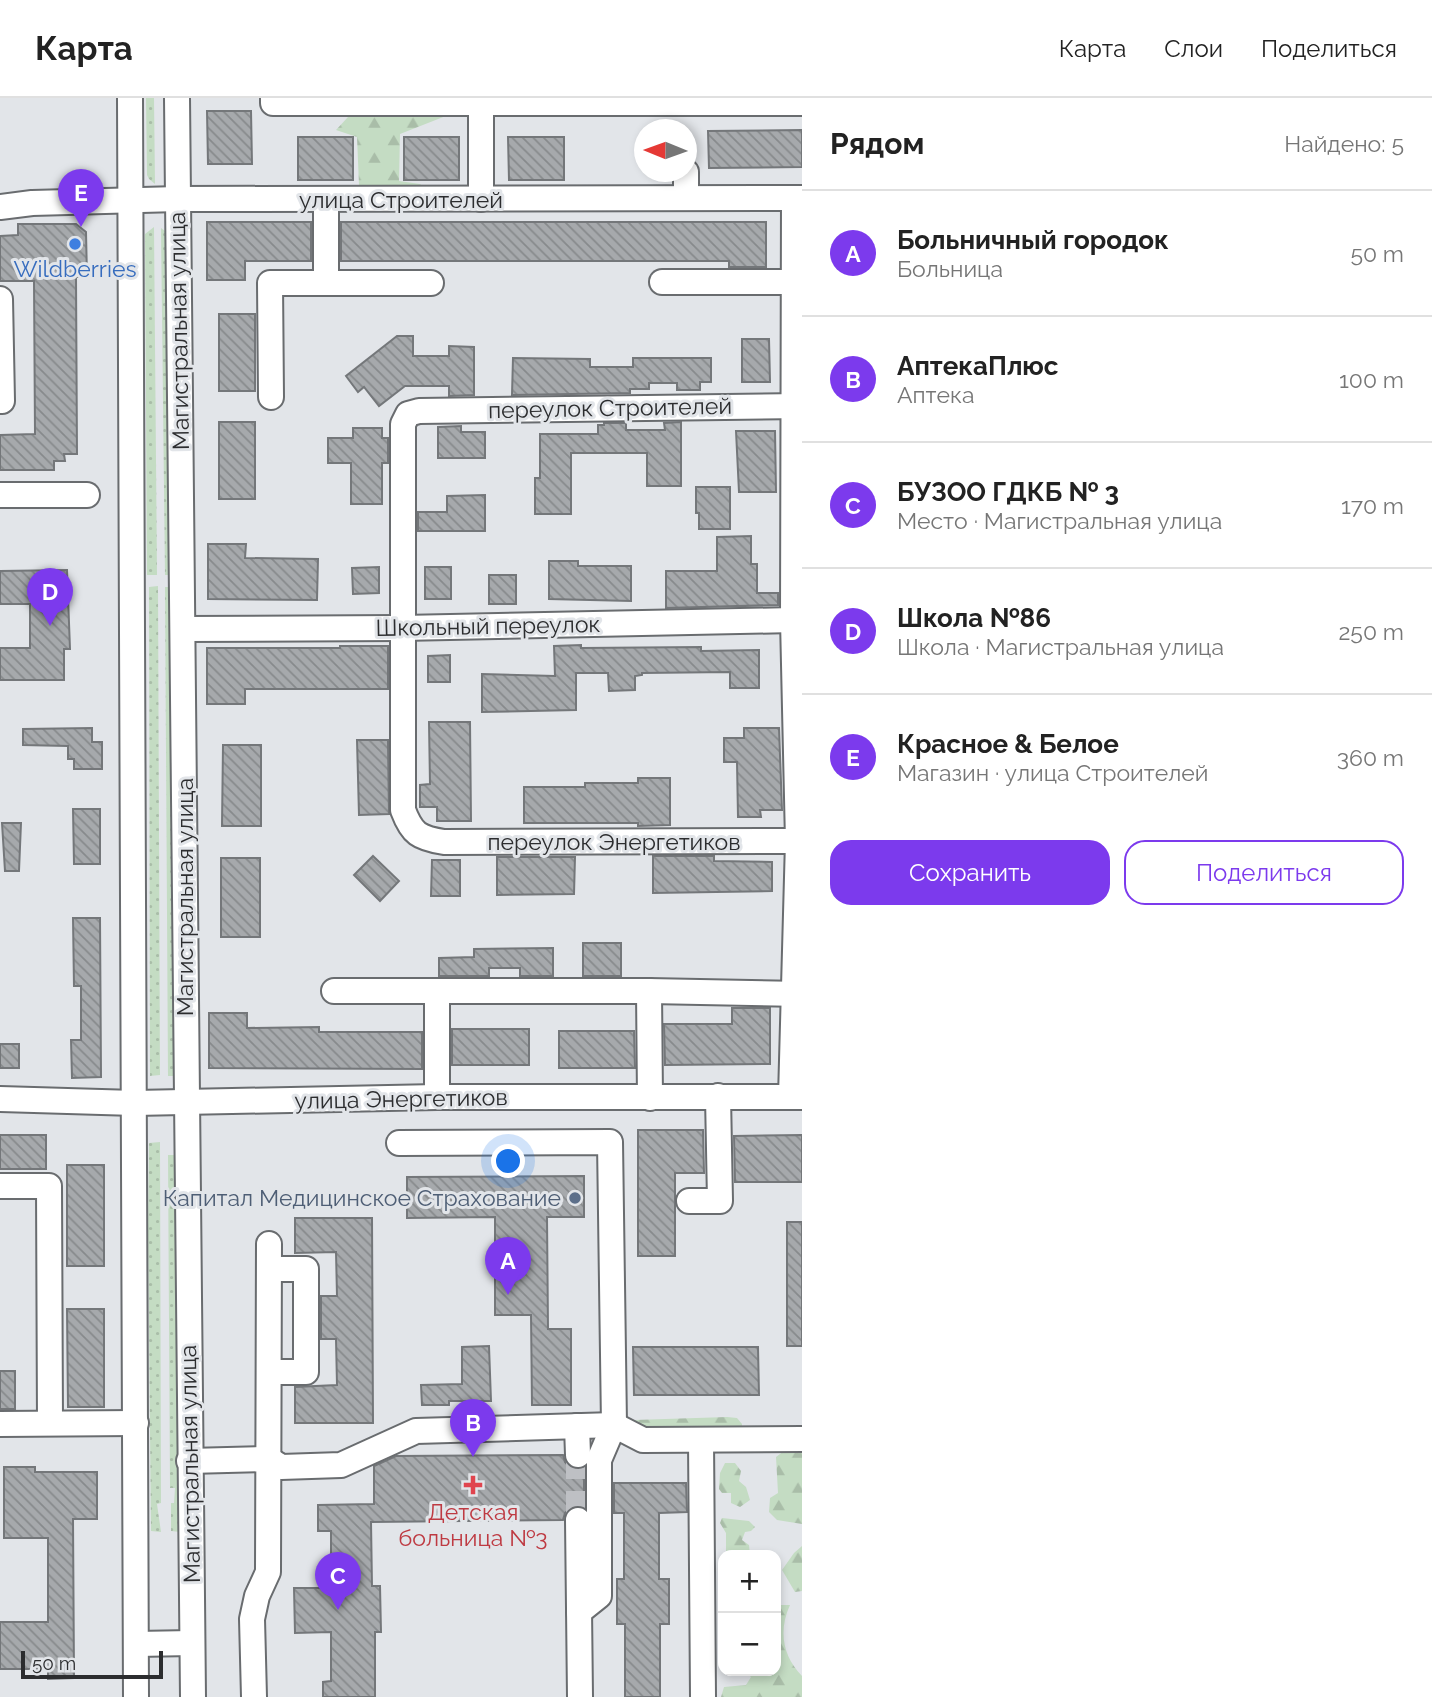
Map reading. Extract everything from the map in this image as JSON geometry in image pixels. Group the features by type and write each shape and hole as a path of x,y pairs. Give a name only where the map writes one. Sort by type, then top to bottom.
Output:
{"street":[{"name":"Магистральная улица","path":"130,98 136,1697"},
{"name":"Магистральная улица","path":"177,98 188,1461 193,1697"},
{"path":"273,98 273,103 802,103"},
{"path":"481,104 481,199"},
{"path":"686,182 686,198"},
{"name":"улица Строителей","path":"0,207 32,203 178,199 326,201 798,198"},
{"path":"796,1097 800,841 793,620 798,406 798,198"},
{"path":"326,201 326,283"},
{"path":"663,282 798,282"},
{"path":"271,397 270,283 431,283"},
{"path":"0,299 0,401"},
{"name":"переулок Строителей","path":"402,628 403,425 408,414 419,411 798,406"},
{"path":"0,495 87,495"},
{"name":"Школьный переулок","path":"183,629 402,628 793,620"},
{"name":"переулок Энергетиков","path":"402,628 402,810 410,828 425,839 444,842 800,841"},
{"path":"334,990 797,994"},
{"path":"437,991 437,1097"},
{"path":"649,991 649,1098"},
{"path":"689,1201 720,1201 718,1096"},
{"name":"улица Энергетиков","path":"0,1099 135,1103 437,1097 796,1097"},
{"path":"399,1143 610,1142 614,1425 599,1460 599,1596 579,1612"},
{"path":"0,1186 50,1186 50,1423"},
{"path":"254,1697 252,1619 257,1596 268,1572 269,1244"},
{"path":"269,1269 306,1269 306,1372 269,1371"},
{"path":"0,1424 136,1423"},
{"path":"188,1461 268,1459 281,1466 341,1465 416,1431 614,1425 643,1440 802,1439"},
{"path":"577,1426 578,1455"},
{"path":"701,1440 703,1697"},
{"path":"578,1520 580,1697"},
{"path":"136,1644 192,1643"}],"green space":[{"path":"146,98 154,98 155,184 147,175"},
{"path":"366,110 456,112 400,134 399,181 420,184 428,190 370,193 359,185 357,137 336,130 348,117"},
{"path":"154,227 157,575 147,575 145,234"},
{"path":"161,228 169,234 171,575 165,575"},
{"path":"158,586 160,1075 150,1076 149,587"},
{"path":"165,587 172,587 176,1076 168,1076"},
{"path":"160,1142 161,1503 157,1504 161,1532 151,1531 148,1230 149,1143"},
{"path":"168,1155 177,1155 180,1532 171,1531 171,1503 174,1503 175,1488 170,1488"},
{"path":"737,1418 742,1424 742,1431 644,1438 629,1424 634,1420"},
{"path":"802,1443 802,1524 777,1520 769,1512 770,1498 778,1493 776,1457 792,1445"},
{"path":"725,1463 735,1463 741,1471 739,1481 746,1487 750,1500 740,1507 731,1503 731,1493 722,1493 719,1489 720,1473"},
{"path":"722,1518 749,1521 755,1527 745,1532 742,1540 749,1545 750,1550 726,1550 726,1533 720,1523"},
{"path":"802,1546 802,1591 795,1592 782,1570"},
{"path":"781,1605 790,1605 784,1624 784,1643 790,1661 802,1676 802,1697 721,1697 724,1687 746,1685 751,1677 781,1676"}],"building":[{"path":"207,111 251,111 252,164 208,164"},
{"path":"802,130 802,167 709,168 708,131"},
{"path":"298,137 353,137 353,180 298,180"},
{"path":"404,137 459,137 459,180 404,180"},
{"path":"508,137 564,137 564,180 509,180"},
{"path":"207,222 311,222 311,261 245,261 245,280 207,280"},
{"path":"341,222 766,222 766,267 729,267 729,261 341,261"},
{"path":"18,224 76,224 86,232 87,277 76,277 77,454 64,454 65,461 54,461 54,470 0,470 0,435 35,434 34,281 0,281 0,236 18,235"},
{"path":"219,314 255,314 255,391 219,391"},
{"path":"397,336 413,336 413,356 449,356 449,346 474,347 474,395 449,396 449,386 405,386 379,406 364,387 358,392 346,376"},
{"path":"742,339 769,339 770,382 742,382"},
{"path":"513,358 590,359 590,367 633,367 633,358 711,358 711,382 700,382 700,390 677,390 677,383 649,383 649,389 630,389 630,393 512,395"},
{"path":"219,422 255,422 255,499 219,499"},
{"path":"681,422 681,486 647,486 647,453 571,453 571,514 535,514 535,478 540,478 540,434 598,434 598,425 604,423 626,423 626,430 665,430 664,423"},
{"path":"461,426 461,432 485,432 485,458 438,458 438,427"},
{"path":"353,428 382,428 382,438 388,438 388,463 382,463 382,504 351,504 351,463 328,463 328,438 353,438"},
{"path":"736,431 775,431 776,492 739,492"},
{"path":"696,487 730,487 730,529 699,529"},
{"path":"485,495 485,531 418,531 418,512 447,512 447,496"},
{"path":"751,536 751,564 757,564 757,593 778,593 778,605 666,608 666,571 717,571 717,537"},
{"path":"208,544 246,544 245,558 318,559 317,600 208,599"},
{"path":"549,561 578,561 578,566 631,566 631,601 549,599"},
{"path":"379,567 379,593 353,594 352,568"},
{"path":"425,567 451,567 451,599 425,599"},
{"path":"67,570 70,649 64,649 64,680 0,680 0,648 30,648 30,604 0,604 0,571"},
{"path":"489,575 516,575 516,604 489,604"},
{"path":"581,645 581,648 701,647 701,651 759,650 759,688 730,688 730,672 642,673 635,676 635,690 609,691 608,673 576,673 576,710 482,712 482,674 555,676 554,646"},
{"path":"388,646 388,689 245,689 245,704 207,704 207,648"},
{"path":"450,655 450,682 428,682 428,656"},
{"path":"429,722 470,722 471,821 437,821 437,807 420,807 420,785 430,784"},
{"path":"92,728 92,742 102,742 102,769 74,769 74,759 68,759 68,746 23,745 23,729"},
{"path":"744,728 779,728 782,810 760,810 761,817 738,817 737,762 724,762 724,738 744,738"},
{"path":"357,740 388,740 389,814 359,815"},
{"path":"223,745 261,745 261,826 222,826"},
{"path":"638,778 670,778 670,825 524,823 524,787 585,787 585,783 638,783"},
{"path":"73,809 100,809 100,864 74,864"},
{"path":"2,823 21,823 19,871 5,871"},
{"path":"373,856 399,881 380,901 354,875"},
{"path":"653,856 714,856 714,861 772,862 772,891 653,893"},
{"path":"497,857 575,857 574,894 497,895"},
{"path":"221,858 260,858 260,937 221,937"},
{"path":"432,860 460,860 460,896 431,896"},
{"path":"73,918 100,918 101,1077 72,1078 71,1040 81,1040 81,986 74,986"},
{"path":"583,943 621,943 621,976 583,976"},
{"path":"553,948 553,976 520,976 520,968 489,968 489,976 439,976 439,958 474,957 474,949"},
{"path":"732,1008 770,1008 770,1064 665,1065 664,1024 732,1024"},
{"path":"209,1013 247,1013 247,1028 319,1027 319,1032 422,1032 422,1069 209,1068"},
{"path":"452,1029 529,1029 529,1065 452,1065"},
{"path":"559,1031 634,1031 635,1068 559,1068"},
{"path":"0,1044 19,1044 19,1068 0,1068"},
{"path":"638,1130 703,1130 704,1173 675,1173 675,1256 638,1256"},
{"path":"0,1135 46,1135 46,1169 0,1169"},
{"path":"802,1135 802,1182 735,1182 734,1136"},
{"path":"67,1165 104,1165 104,1266 67,1266"},
{"path":"584,1176 584,1217 547,1217 548,1329 571,1329 571,1405 532,1405 531,1315 495,1315 495,1217 407,1218 407,1177"},
{"path":"295,1218 372,1218 373,1423 295,1423 295,1387 337,1385 336,1339 321,1339 321,1296 337,1296 336,1252 295,1253"},
{"path":"787,1222 802,1222 802,1346 787,1346"},
{"path":"67,1309 104,1309 104,1407 68,1407"},
{"path":"489,1346 491,1401 449,1401 449,1405 422,1405 421,1385 462,1384 462,1347"},
{"path":"633,1347 758,1347 759,1395 634,1395"},
{"path":"0,1371 15,1371 15,1409 0,1409"},
{"path":"563,1455 570,1468 584,1468 584,1507 577,1505 570,1508 563,1520 371,1522 372,1586 380,1586 381,1632 375,1632 375,1697 323,1697 323,1682 331,1681 331,1632 295,1633 294,1588 331,1588 331,1531 318,1531 318,1505 374,1504 374,1466 396,1456"},
{"path":"4,1467 35,1467 35,1472 97,1472 97,1519 73,1519 74,1678 48,1679 48,1669 0,1669 0,1622 48,1622 48,1538 4,1538"},
{"path":"614,1483 686,1483 687,1512 659,1513 659,1579 669,1579 669,1624 660,1624 660,1697 625,1697 625,1624 617,1624 617,1579 624,1579 624,1513 614,1513"}],"tunnel":[{"path":"578,1455 578,1520"}],"place":[{"name":"Красное & Белое","path":"81,227"},
{"name":"Wildberries","path":"75,244"},
{"name":"Школа №86","path":"50,626"},
{"name":"Капитал Медицинское Страхование","path":"575,1198"},
{"name":"Больничный городок","path":"508,1295"},
{"name":"АптекаПлюс","path":"473,1457"},
{"name":"Детская больница №3","path":"473,1485"},
{"name":"БУЗОО ГДКБ № 3","path":"338,1610"}]}
